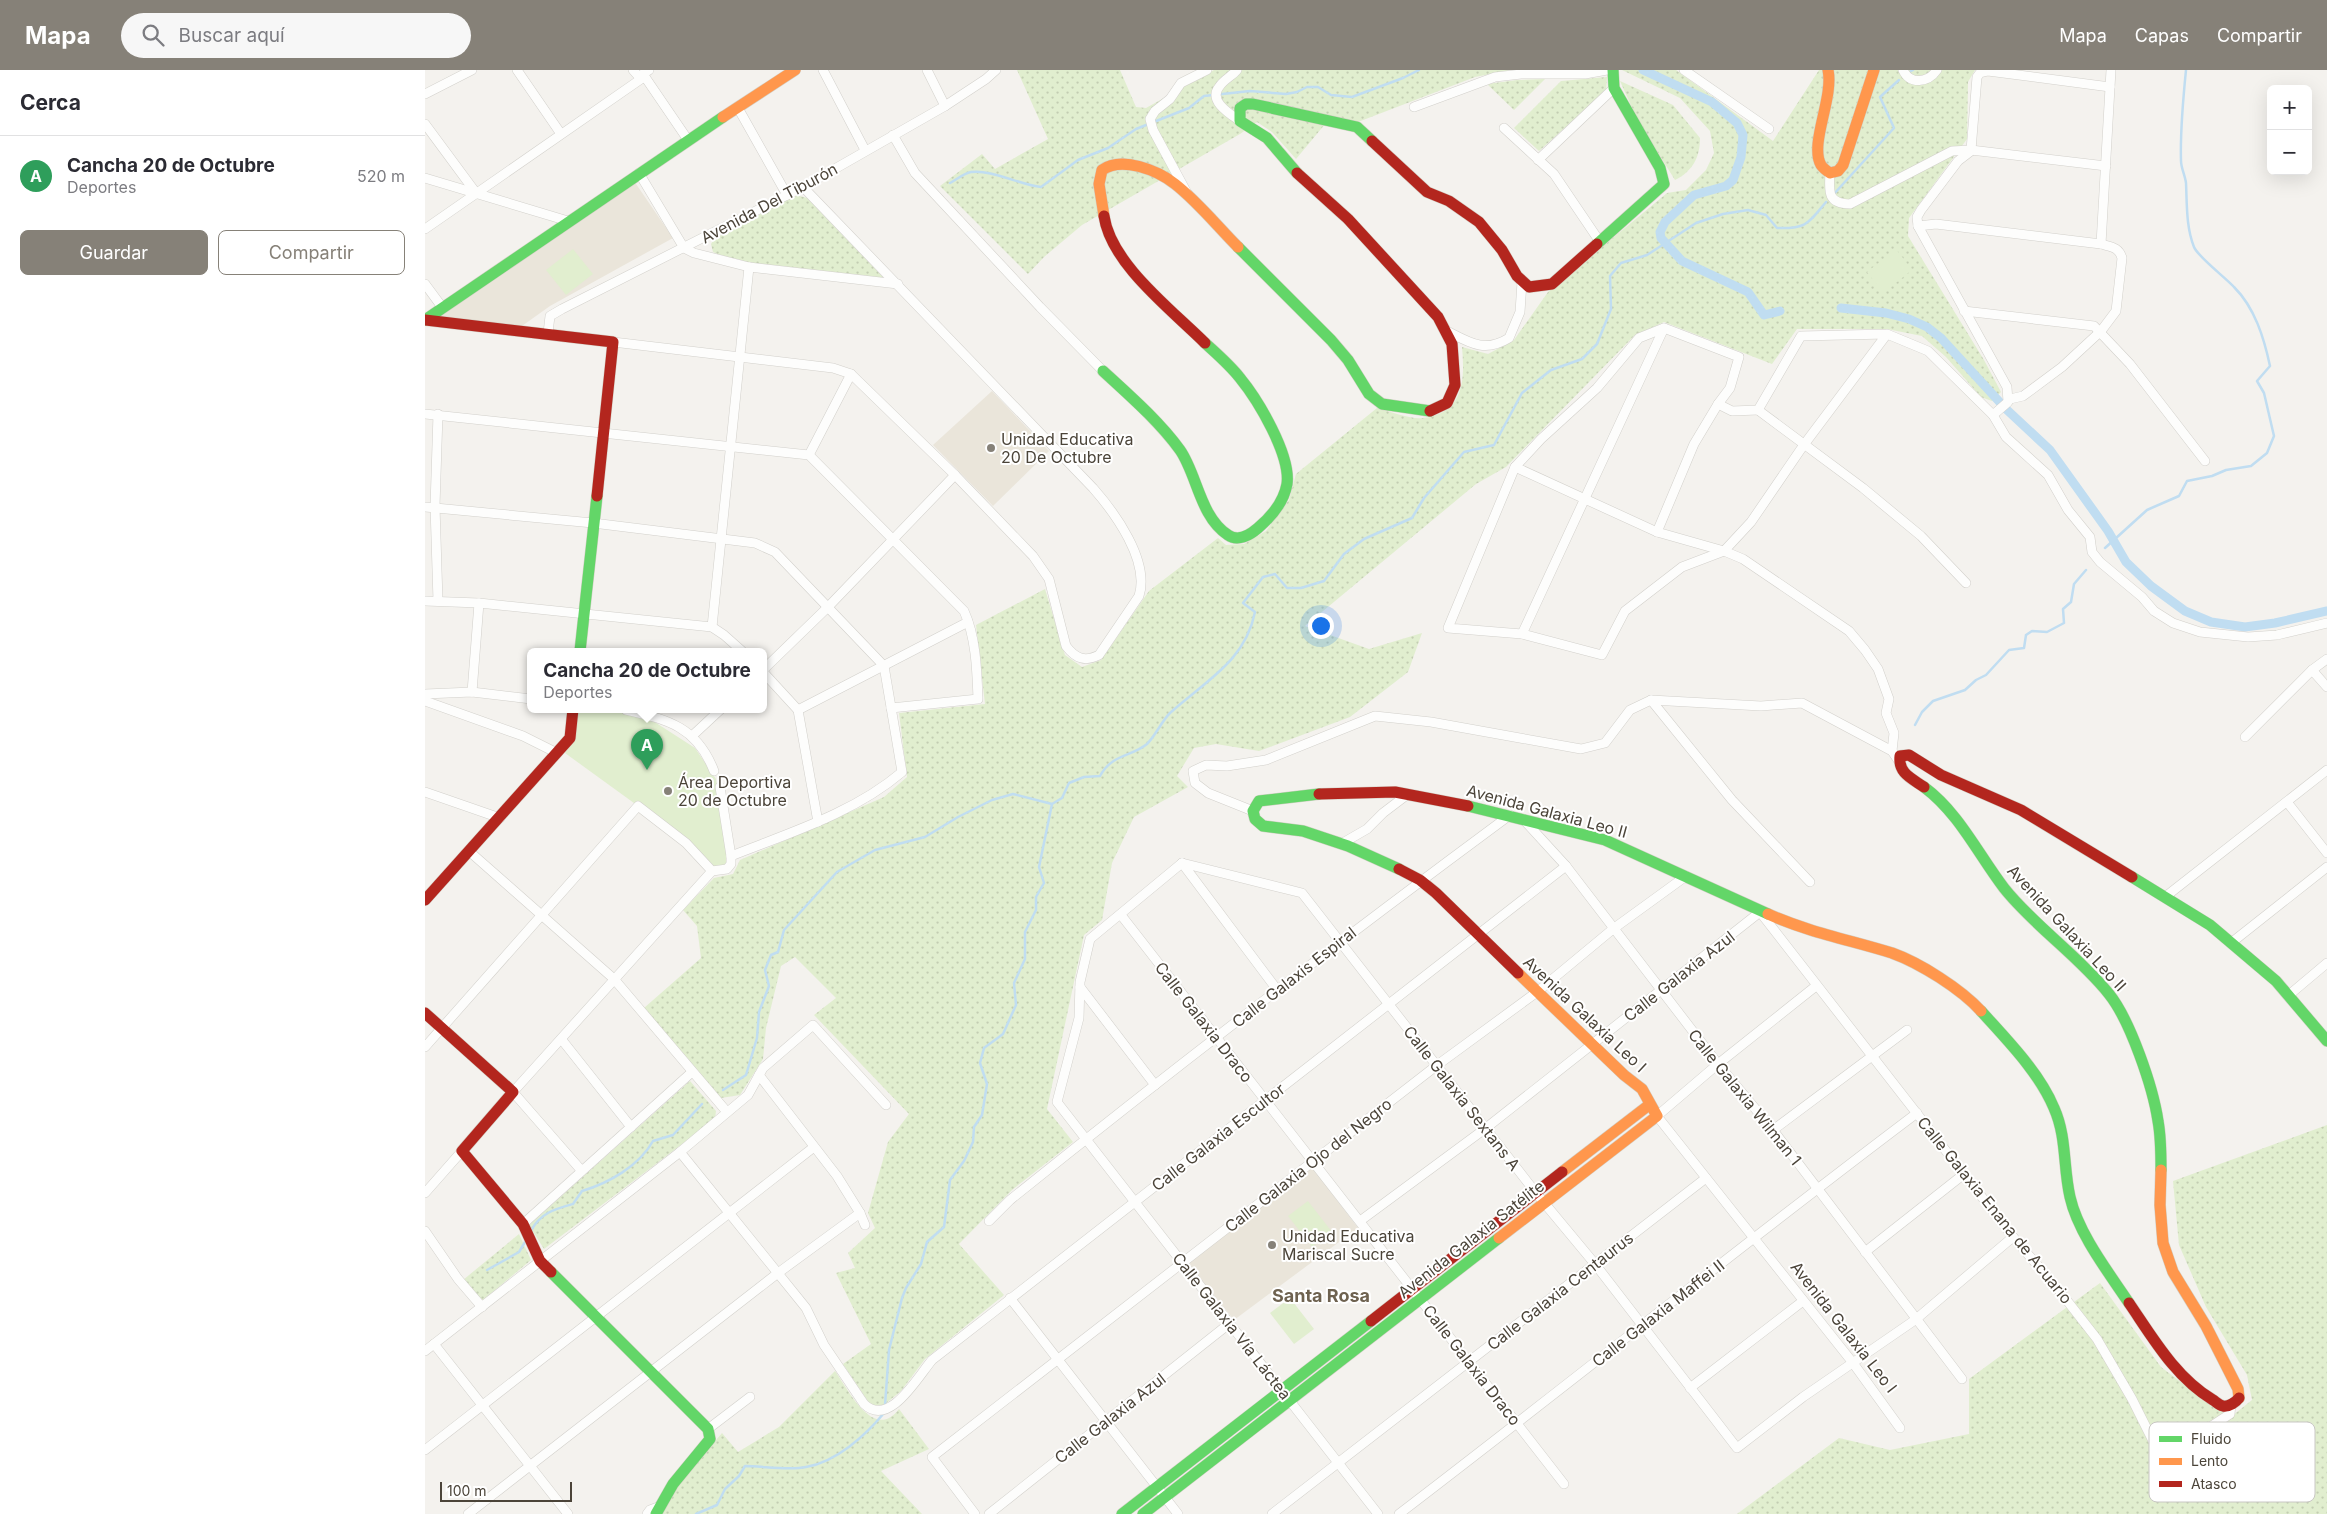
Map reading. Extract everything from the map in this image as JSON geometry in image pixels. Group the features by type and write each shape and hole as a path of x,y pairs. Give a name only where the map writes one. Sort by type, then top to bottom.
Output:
{"street":[{"path":"425,94 472,70"},
{"path":"517,70 561,134"},
{"path":"633,70 644,74 688,140"},
{"path":"425,320 568,221 795,70"},
{"path":"823,70 865,150"},
{"path":"927,70 945,106"},
{"name":"Avenida Del Tiburón","path":"548,333 550,316 556,312 803,187 945,106 987,79 996,70"},
{"path":"1189,196 1153,130 1150,119 1155,111 1170,99 1181,83 1207,70"},
{"path":"893,135 915,173 1103,371 1133,398 1181,451 1208,509 1221,529 1229,536 1245,537 1272,514 1284,493 1287,473 1276,442 1253,393 1240,376 1134,273 1116,250 1107,232 1104,219 1100,177 1106,165 1113,163 1124,164 1158,175 1174,183 1189,196 1331,340 1377,401 1391,406 1424,411 1439,408 1447,403 1455,385 1455,373 1452,344 1447,331 1430,307 1348,219 1299,176 1267,138 1239,121 1218,102 1215,95 1219,87 1237,70"},
{"path":"1413,108 1495,77 1521,74 1585,74 1607,70"},
{"path":"1239,121 1239,108 1246,104 1253,104 1357,127 1427,192 1440,196 1468,212 1501,248 1522,282 1530,287 1542,288 1552,284 1664,184 1660,168 1614,88 1613,70"},
{"path":"1684,70 1769,129"},
{"path":"1829,70 1830,91 1821,129 1818,158 1824,169 1830,173 1838,171 1843,165 1874,70"},
{"path":"1903,70 1906,77 1917,82 1927,79 1937,70"},
{"path":"2101,244 2111,70"},
{"path":"2009,401 2003,379 1918,226 1917,217 1958,161 1971,150 1977,77 1980,73 1987,71 2110,87"},
{"path":"425,229 644,74"},
{"path":"1539,160 1614,88"},
{"path":"738,108 787,195"},
{"path":"425,124 476,194"},
{"path":"1504,128 1554,174 1600,242"},
{"path":"1830,173 1829,192 1833,200 1840,204 1850,204 1952,151 1971,150 2106,166"},
{"path":"639,174 684,248 694,253 749,267 898,284"},
{"path":"425,178 568,221"},
{"path":"425,320 833,368 851,374 1033,556 1049,579 1066,646 1071,653 1079,659 1091,659 1099,655 1139,596 1141,588 1141,570 1122,526 1093,488 803,187"},
{"path":"1918,226 1936,224 2101,244 2115,248 2120,252 2122,258 2116,311 2101,331 2062,367 2023,396 2009,401 1993,416"},
{"path":"712,628 749,267"},
{"path":"1447,331 1465,341 1490,347 1509,338 1521,312 1522,282"},
{"path":"425,284 442,308"},
{"path":"1964,311 2085,323 2094,326 2101,331 2137,372 2205,460"},
{"path":"1522,634 1664,328"},
{"path":"1657,532 1694,444 1730,388 1739,357 1664,328 1639,338 1597,388 1541,439 1515,466 1448,628 1522,634 1602,655 1625,611 1682,567 1724,551 1751,522 1803,446 1887,334"},
{"path":"1758,410 1801,336 1887,334 1928,350 1993,416 2006,437 2048,475 2068,510 2090,537 2093,552 2100,562 2141,597 2154,611 2173,623 2200,632 2248,637 2277,635 2327,623"},
{"path":"580,648 613,342"},
{"path":"809,455 851,374"},
{"path":"1718,404 1733,411 1758,410 1803,446 1863,488 1913,530 1966,583"},
{"path":"425,414 809,455 964,611 969,622 977,676 978,699 891,708"},
{"path":"437,414 435,506 437,601"},
{"path":"1515,466 1657,532 1724,551 1743,559 1849,631 1878,669 1889,699 1886,713 1894,733 1895,756"},
{"path":"767,667 955,476"},
{"path":"425,507 435,506 593,522 755,543 775,552 884,666 902,772 879,791 818,822 731,856"},
{"path":"425,600 479,603 712,628 724,635 739,648"},
{"path":"472,692 479,603"},
{"path":"797,710 969,622"},
{"path":"2245,736 2312,670 2327,659"},
{"path":"2312,670 2327,687"},
{"path":"767,676 797,710 818,822"},
{"path":"425,694 472,692 527,699"},
{"path":"1651,700 1732,800 1809,882"},
{"path":"1253,811 1208,793 1195,783 1193,771 1206,765 1227,766 1266,760 1375,716 1431,722 1581,750 1605,743 1630,710 1651,700 1761,706 1801,702 1895,756 1909,755 1941,774 1997,798 2210,925 2243,952 2289,995 2327,1041"},
{"path":"425,701 523,736 557,752"},
{"path":"427,894 470,852 570,738 573,713"},
{"path":"639,713 678,725 707,752 713,771"},
{"path":"692,736 717,713"},
{"name":"Avenida Galaxia Leo II","path":"1253,811 1255,804 1267,798 1359,791 1409,794 1510,815 1605,840 1760,912 1823,936 1894,954 1929,972 1963,993 1978,1008 2006,1039 2041,1084 2052,1103 2063,1133 2074,1210 2079,1223 2117,1285 2168,1358 2184,1377 2215,1403 2223,1406 2231,1404 2239,1399 2238,1389 2206,1326 2173,1272 2163,1243 2159,1205 2161,1142 2158,1118 2142,1062 2126,1022 2109,994 2005,888 1965,830 1929,791 1903,772 1895,756"},
{"path":"2165,897 2327,770"},
{"path":"425,1193 513,1092 562,1040 712,871 727,869 731,864 720,787"},
{"path":"425,792 500,818"},
{"path":"1341,844 1367,829 1383,813 1409,794"},
{"path":"2287,802 2327,853"},
{"path":"425,1047 638,806 686,843 712,871"},
{"name":"Avenida Galaxia Leo I","path":"1253,811 1255,819 1263,826 1303,831 1341,844 1420,880 1436,893 1593,1045 1642,1088 1649,1105 1657,1116 1853,1363 1900,1428"},
{"name":"Calle Galaxis Espiral","path":"989,1221 1010,1200 1216,1037 1420,880 1510,815"},
{"name":"Calle Galaxia Wilman 1","path":"1523,819 1566,866 1718,1064 1773,1130 1915,1320 1962,1379"},
{"path":"470,852 614,980 727,1112"},
{"path":"1155,1085 1080,987 1090,939 1182,863 1278,991"},
{"name":"Calle Galaxia Sextans A","path":"1182,863 1302,892 1436,1066 1595,1264 1737,1448 1803,1397 1853,1363"},
{"name":"Calle Galaxia Escultor","path":"778,1273 806,1308 824,1345 864,1404 870,1410 877,1412 892,1408 932,1360 1133,1202 1479,936 1566,866"},
{"path":"2231,943 2327,866"},
{"name":"Calle Galaxia Ojo del Negro","path":"975,1514 932,1457 1436,1066 1537,992 1613,929 1686,876"},
{"name":"Calle Galaxia Enana de Acuario","path":"1760,912 2013,1237 2058,1289 2097,1339 2149,1431"},
{"name":"Calle Galaxia Azul","path":"1359,1221 1486,1128 1760,912"},
{"name":"Calle Galaxia Draco","path":"1121,915 1564,1484"},
{"path":"2289,995 2327,964"},
{"name":"Avenida Galaxia Satélite","path":"1143,1514 1657,1116 1718,1064 1816,986"},
{"name":"Calle Galaxia Vía Láctea","path":"1080,987 1079,1018 1057,1102 1087,1138 1133,1202 1230,1323 1378,1514"},
{"path":"425,1013 513,1092 581,1170"},
{"path":"568,1514 484,1406 428,1348 680,1152 748,1095 763,1068 813,1025 886,1105"},
{"path":"1773,1130 1907,1030"},
{"path":"562,1040 631,1127"},
{"path":"523,1224 692,1072"},
{"path":"759,1076 783,1104 837,1176 860,1213 865,1225"},
{"name":"Avenida Galaxia Satélite","path":"1122,1514 1649,1105"},
{"name":"Calle Galaxia Maffei II","path":"1399,1514 1643,1326 1817,1188 1917,1113"},
{"path":"425,1450 484,1406 728,1212 814,1147"},
{"path":"462,1151 523,1224 540,1262 708,1430 710,1439 673,1483 657,1511 650,1510 647,1514"},
{"path":"680,1152 778,1273"},
{"path":"1865,1252 1964,1174"},
{"name":"Calle Galaxia Centaurus","path":"1272,1514 1470,1363 1706,1178"},
{"path":"468,1514 778,1273 860,1213"},
{"path":"425,1232 458,1279 482,1306"},
{"path":"1853,1363 1915,1320 2013,1237"},
{"path":"1010,1298 1178,1514"},
{"path":"1690,1388 1803,1301"},
{"name":"Calle Galaxia Azul","path":"989,1514 1230,1323"},
{"path":"708,1430 750,1397"},
{"name":"Calle Galaxia Enana de Acuario","path":"2218,1422 2230,1414 2231,1404"}],"shaded area":[{"path":"634,181 673,238 550,306 522,326 439,316"},
{"name":"Unidad Educativa 20 De Octubre","path":"992,391 1049,451 993,506 933,445"},
{"name":"Unidad Educativa Mariscal Sucre","path":"1312,1167 1358,1228 1234,1320 1187,1262"}],"green space":[{"path":"1017,70 1120,70 1136,107 1146,108 1214,70 1511,70 1475,77 1358,122 1331,117 1296,159 1272,132 1257,122 1240,134 1082,225 1044,257 1028,274 940,186 982,154 995,169 1048,139"},
{"path":"1622,70 1676,70 1773,141 1819,70 1975,70 1968,82 1967,139 1909,218 1908,236 1984,360 2001,392 1992,401 1981,397 1946,357 1922,336 1887,329 1797,329 1772,364 1664,322 1634,336 1506,467 1476,484 1305,626 1369,649 1422,633 1408,672 1350,717 1259,751 1216,744 1194,748 1177,776 1188,787 1134,817 1112,863 1102,920 1084,935 1047,1109 1073,1142 1012,1190 959,1244 1004,1295 925,1359 901,1391 884,1405 871,1406 843,1364 871,1344 836,1273 855,1268 848,1253 875,1228 868,1213 888,1142 909,1114 814,1015 836,998 795,957 781,966 766,1028 763,1059 740,1095 721,1098 644,1008 701,958 697,926 683,910 714,878 733,874 740,860 884,797 907,777 899,713 985,704 976,625 1045,589 1065,655 1082,667 1101,660 1149,591 1218,538 1226,545 1244,544 1266,531 1289,500 1296,474 1377,408 1407,417 1418,418 1437,415 1447,409 1454,402 1462,383 1462,347 1488,354 1514,340 1548,292 1667,193 1686,190 1706,170 1714,153 1710,131 1680,98"},
{"path":"1607,77 1606,91 1539,151 1514,128 1561,81"},
{"path":"1545,79 1514,110 1487,84 1517,80"},
{"path":"1620,81 1673,105 1700,138 1699,151 1694,163 1687,172 1675,180 1638,121"},
{"path":"796,195 807,198 884,278 749,264 713,252 711,244 714,239"},
{"path":"573,249 593,274 566,295 546,270"},
{"path":"1896,249 1912,270 1883,293 1867,272"},
{"name":"Área Deportiva 20 de Octubre","path":"578,713 630,713 650,719 695,748 716,779 728,861 725,866 717,868 711,864 696,848 565,753 576,736"},
{"path":"690,1081 716,1111 715,1119 544,1249 529,1225"},
{"path":"2327,1125 2327,1514 1737,1514 1839,1438 1890,1450 1969,1434 1969,1379 2100,1283 2161,1367 2216,1409 2232,1416 2252,1400 2247,1375 2206,1307 2179,1245 2173,1181"},
{"path":"1308,1201 1332,1232 1312,1247 1288,1216"},
{"path":"519,1234 531,1260 482,1301 463,1280"},
{"path":"1290,1298 1314,1329 1294,1344 1270,1313"},
{"path":"835,1371 855,1401 871,1417 880,1420 890,1418 899,1409 929,1449 881,1471 922,1514 661,1514 667,1498 722,1433 738,1452 779,1427"}],"waterway":[{"path":"950,183 968,173 979,172 1041,187 1078,160 1108,148 1136,129 1189,108 1204,96 1250,91 1286,94 1297,92 1307,87 1318,87 1331,95 1352,97 1419,70"},
{"path":"1643,70 1712,102 1737,123 1743,135 1741,157 1733,180 1726,186 1694,195 1665,222 1660,232 1661,238 1682,261 1748,292 1764,315 1780,311"},
{"path":"2105,548 2147,510 2179,496 2187,481 2212,476 2226,470 2251,466 2267,453 2274,436 2264,393 2257,381 2270,366 2258,324 2241,295 2200,256 2191,239 2187,215 2186,183 2181,161 2181,126 2186,70"},
{"path":"1833,195 1894,128 1880,97 1899,80"},
{"path":"885,1405 889,1350 902,1298 921,1264 927,1242 944,1227 950,1180 964,1161 973,1142 974,1127 982,1115 987,1084 980,1063 984,1048 1003,1034 1016,1005 1014,983 1025,959 1025,932 1036,910 1036,897 1044,883 1039,867 1052,804 1062,798 1069,783 1084,777 1100,776 1110,764 1147,744 1170,713 1222,669 1233,657 1250,629 1255,612 1243,603 1263,577 1275,574 1287,588 1301,588 1324,581 1344,554 1364,539 1412,518 1424,498 1464,452 1494,445 1522,393 1551,370 1582,359 1597,344 1611,309 1610,276 1621,263 1647,255 1696,223 1723,214 1748,210 1766,215 1777,228 1787,228 1806,224 1826,202"},
{"path":"1841,308 1886,313 1909,319 1927,327 1941,338 2006,409 2050,450 2108,531 2126,562 2151,586 2185,611 2211,622 2245,627 2275,623 2327,611"},
{"path":"1915,725 1922,712 1933,701 1965,690 1976,680 1986,675 2009,650 2024,648 2026,635 2032,631 2047,632 2064,623 2063,609 2071,602 2074,584 2086,570"},
{"path":"723,1090 746,1075 757,1038 759,1012 769,986 765,970 771,955 778,952 784,930 837,872 875,850 925,837 958,817 992,800 1013,794 1052,804"},
{"path":"531,1231 543,1216 573,1204 582,1191 603,1183 632,1166 653,1141 673,1135 702,1104"},
{"path":"487,1270 519,1252 525,1242"},
{"path":"696,1514 717,1505 725,1489 739,1476 745,1466 792,1469 828,1460 859,1438 884,1413"}],"traffic: fast":[{"path":"1597,244 1664,184 1660,168 1614,88 1613,70"},
{"path":"1297,173 1267,138 1240,121 1240,108 1246,104 1253,104 1357,127 1372,141"},
{"path":"425,320 723,117"},
{"path":"1238,247 1331,340 1348,360 1369,394 1382,404 1430,411"},
{"path":"1103,371 1172,439 1186,460 1211,518 1228,535 1236,538 1244,537 1268,519 1276,508 1283,497 1287,484 1287,472 1279,444 1264,414 1236,373 1205,343"},
{"path":"580,648 597,496"},
{"path":"1924,787 1958,821 2004,888 2016,902 2097,980 2117,1006 2140,1054 2151,1090 2160,1133 2161,1170"},
{"path":"1319,794 1259,801 1253,811 1255,819 1263,826 1303,831 1348,846 1399,869"},
{"path":"1468,806 1605,840 1768,914"},
{"path":"2132,877 2210,925 2276,981 2327,1041"},
{"path":"1981,1011 2022,1057 2048,1095 2061,1130 2068,1186 2074,1211 2095,1252 2129,1303"},
{"path":"1143,1514 1499,1238"},
{"path":"551,1272 708,1429 710,1439 673,1484 656,1514"},
{"path":"1122,1514 1371,1321"}],"traffic: slow":[{"path":"723,117 795,70"},
{"path":"1828,70 1828,94 1818,145 1818,156 1821,165 1830,173 1838,171 1843,165 1874,70"},
{"path":"1104,216 1099,184 1102,170 1119,164 1139,166 1159,174 1175,184 1238,247"},
{"path":"1768,914 1814,931 1903,957 1927,970 1963,994 1981,1011"},
{"path":"1499,1238 1657,1116 1642,1089 1624,1075 1518,973"},
{"path":"1562,1172 1649,1105"},
{"path":"2161,1170 2160,1205 2163,1243 2173,1272 2206,1326 2238,1389 2239,1398"}],"traffic: jam":[{"path":"1372,141 1427,192 1449,201 1479,222 1502,250 1517,276 1529,287 1552,284 1597,244"},
{"path":"1297,173 1348,219 1438,317 1452,344 1455,385 1447,403 1430,411"},
{"path":"1104,216 1109,234 1130,269 1160,301 1205,343"},
{"path":"425,320 613,342 597,496"},
{"path":"425,900 570,738 573,713"},
{"path":"1924,787 1903,771 1900,756 1909,755 1941,775 2021,810 2132,877"},
{"path":"1319,794 1395,792 1468,806"},
{"path":"1399,869 1420,880 1436,893 1518,973"},
{"path":"425,1013 513,1092 462,1151 523,1224 540,1261 551,1272"},
{"path":"1371,1321 1562,1172"},
{"path":"2129,1303 2166,1356 2199,1391 2223,1406 2228,1406 2239,1398"}],"place":[{"name":"Unidad Educativa 20 De Octubre","path":"991,448"},
{"name":"Cancha 20 de Octubre","path":"647,770"},
{"name":"Área Deportiva 20 de Octubre","path":"668,791"},
{"name":"Unidad Educativa Mariscal Sucre","path":"1272,1245"}],"district":[{"name":"Santa Rosa","path":"1321,1295"}]}
